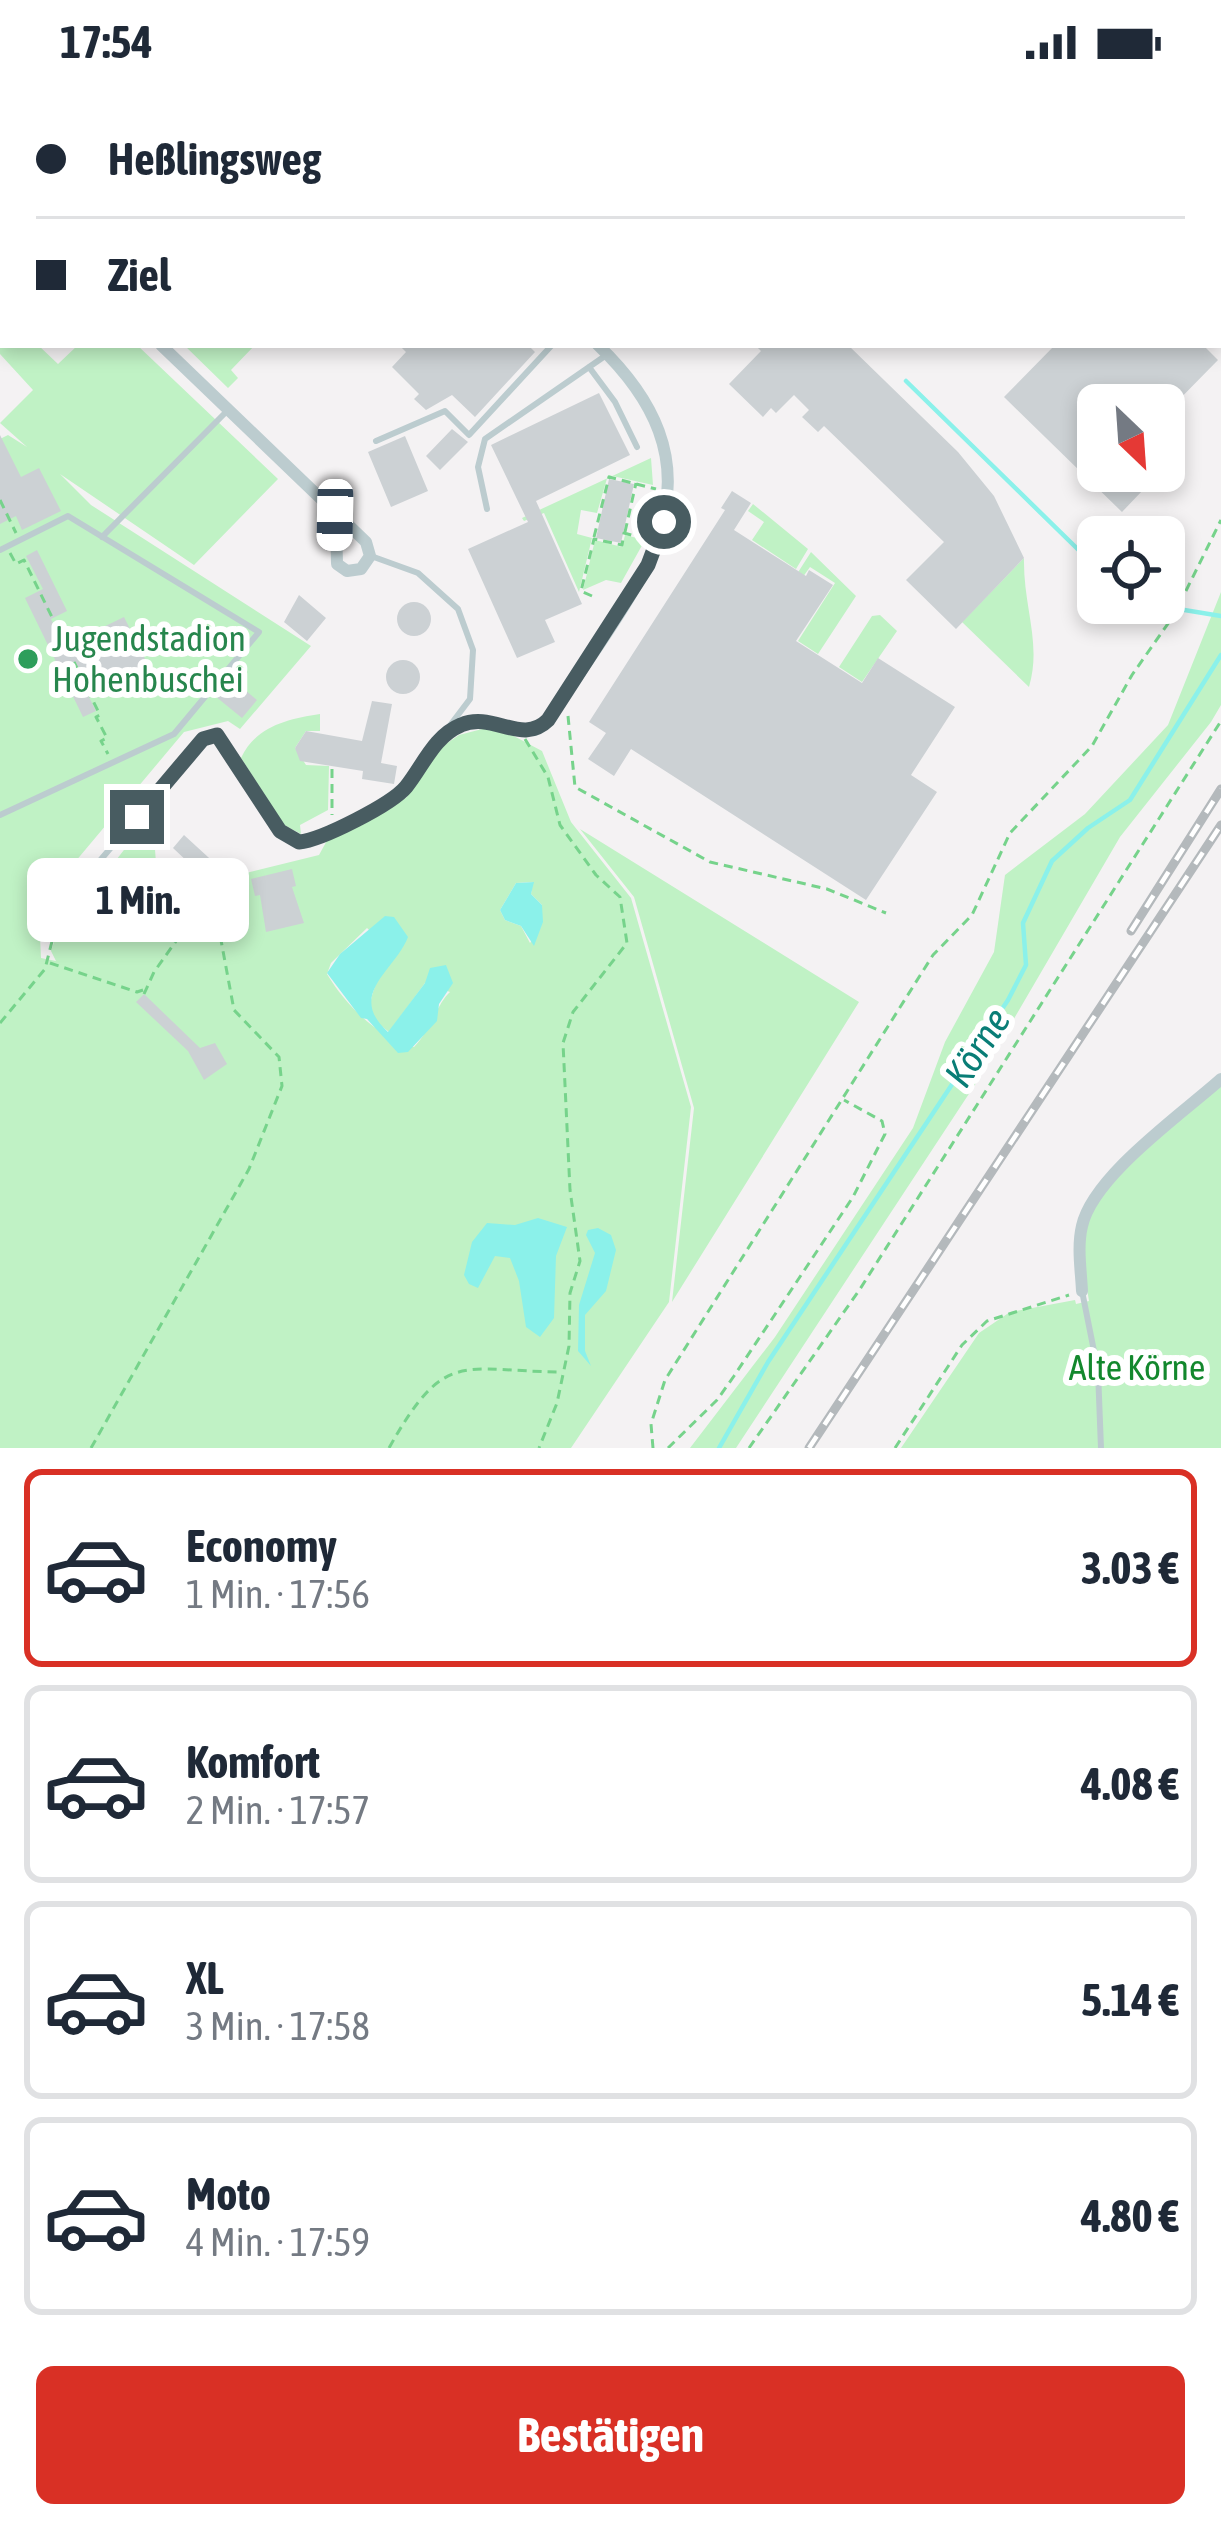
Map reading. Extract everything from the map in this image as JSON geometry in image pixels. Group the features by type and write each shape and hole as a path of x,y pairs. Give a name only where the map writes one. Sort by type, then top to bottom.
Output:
{"street":[{"path":"164,348 366,542 367,565 355,572 337,564 335,515"},
{"path":"528,731 548,720 648,565 664,522 668,468 658,424 643,394 603,350"},
{"path":"1082,1291 1081,1229 1088,1208 1103,1186 1221,1079"}],"lane":[{"path":"376,441 445,411 469,435 549,348"},
{"path":"488,509 478,467 484,439 589,367 603,350"},
{"path":"589,367 615,402 638,447"},
{"path":"102,537 229,410"},
{"path":"0,550 68,516 259,632 174,734 0,815"},
{"path":"64,903 203,739 217,735 280,831 299,842 396,797 470,699 475,674 458,609 418,573 370,556"},
{"path":"445,735 474,721 528,731"},
{"path":"1082,1291 1098,1371 1101,1448"}],"path":[{"path":"592,596 581,591 609,477 659,489"},
{"path":"594,539 622,545 636,483"},
{"path":"0,500 20,540"},
{"path":"653,1448 650,1424 665,1380 933,955 972,915 1010,833 1092,746 1132,674 1174,615 1221,520"},
{"path":"624,533 649,539"},
{"path":"16,564 24,560 100,715 107,738 101,741 111,762"},
{"path":"568,714 574,787 710,862 827,889 886,913"},
{"path":"749,1448 860,1288 1221,721"},
{"path":"528,731 548,777 560,826 596,875 620,897 626,943 573,1012 563,1043 570,1190 580,1261 570,1294 557,1403 538,1448"},
{"path":"332,769 332,830"},
{"path":"48,962 144,992 206,899"},
{"path":"0,1023 48,962 56,915 64,903"},
{"path":"91,1448 249,1169 282,1086 279,1058 234,1010 215,908"},
{"path":"668,1448 717,1400 734,1376 820,1240 853,1197 885,1134 882,1120 842,1099"},
{"path":"895,1448 962,1346 986,1322 1006,1311 1082,1291"},
{"path":"389,1448 433,1382 456,1370 485,1366 563,1372"}],"green space":[{"path":"0,348 41,348 58,364 75,348 140,348 278,479 194,565 60,474 91,505 311,646 240,729 228,721 184,732 44,899 39,914 41,958 56,961 51,951 66,907 75,913 141,828 154,836 156,863 206,908 234,876 319,855 330,835 406,798 440,748 459,735 486,728 542,751 571,822 631,898 691,1107 669,1302 571,1448 0,1448 0,439 8,435 27,447 0,423 33,390 0,354","holes":["533,882 531,894 542,905 541,927 530,943 521,926 505,920 500,910 516,883","367,928 396,956 375,988 370,1013 389,1032 425,983 450,992 414,1047 364,1019 327,974 331,963"]},
{"path":"187,348 252,348 231,370 238,378 228,388"},
{"path":"651,458 653,485 612,476"},
{"path":"607,478 597,513 581,510 577,534 592,538 579,592 544,513 522,518"},
{"path":"753,504 808,549 796,569 752,540 764,522 748,511"},
{"path":"625,535 645,540 621,583 606,580 583,590 595,540 622,547"},
{"path":"811,552 856,596 818,654 798,641 835,583 810,567 800,581 795,577"},
{"path":"1024,558 1034,655 1029,687 962,622"},
{"path":"1221,592 1221,705 1211,722 1120,837 980,1077 736,1448 690,1448 775,1337 913,1128 945,1042 994,952 1005,875 1085,814 1168,725"},
{"path":"880,615 897,631 862,682 839,667 872,616"},
{"path":"320,714 320,731 306,731 295,748 306,765 329,766 328,810 300,825 301,834 284,825 241,758 264,731"},
{"path":"580,829 859,1002 672,1302 694,1108 634,897"},
{"name":"Alte Körne","path":"1221,1085 1221,1448 901,1448 979,1333 1010,1312 1089,1301 1083,1260 1091,1215 1141,1153"}],"water":[{"path":"534,882 531,894 542,905 543,922 534,946 521,926 505,920 500,910 516,883"},
{"path":"385,916 394,917 408,937 372,994 376,1018 388,1032 425,983 430,968 446,965 453,983 439,1004 437,1021 408,1052 398,1053 361,1018 327,973 340,954"},
{"path":"538,1218 567,1227 556,1256 554,1318 540,1337 526,1327 510,1258 495,1256 478,1288 464,1275 472,1242 487,1223 515,1225"},
{"path":"598,1228 611,1235 616,1250 606,1291 585,1315 585,1351 591,1366 578,1351 579,1305 595,1253 586,1235"}],"building":[{"path":"402,348 531,348 535,352 475,417 452,395 426,410 414,399 419,394 392,367 406,352"},
{"path":"758,348 851,348 958,452 994,496 1024,558 956,629 906,580 944,542 824,426 818,432 802,417 809,410 794,395 776,413 771,408 763,417 729,384 761,351"},
{"path":"1052,348 1206,348 1218,360 1185,394 1185,384 1077,384 1077,468 1004,397"},
{"path":"599,393 630,455 536,501 582,604 545,620 555,642 517,658 468,549 528,522 491,445"},
{"path":"452,429 468,442 440,470 426,456"},
{"path":"0,435 21,477 39,468 61,511 22,530 16,516 0,524"},
{"path":"405,436 428,491 391,507 368,452"},
{"path":"609,479 634,484 621,543 596,538"},
{"path":"732,491 751,503 734,530 806,576 809,570 833,585 796,641 862,683 878,658 955,707 911,775 937,792 866,900 631,749 614,776 588,759 606,733 589,722 725,510 721,508"},
{"path":"1101,492 1141,492 1122,512"},
{"path":"37,550 67,611 51,619 64,646 124,617 148,665 88,695 96,711 83,717 25,598 43,589 26,556"},
{"path":"299,595 326,618 307,641 284,622"},
{"path":"414,602 426,607 431,619 426,631 414,636 402,631 397,619 402,607"},
{"path":"403,660 415,665 420,677 415,689 403,694 391,689 386,677 391,665"},
{"path":"231,678 257,700 242,718 215,696"},
{"path":"372,701 392,704 381,763 397,766 394,784 362,779 363,771 300,761 295,748 306,731 362,741"},
{"path":"184,835 220,868 208,881 173,848"},
{"path":"292,869 296,886 292,887 304,923 266,932 260,895 255,896 251,879"},
{"path":"144,994 200,1048 215,1043 227,1064 204,1080 188,1051 136,1002"}],"waterway":[{"path":"906,381 1077,548"},
{"path":"1185,610 1221,616"},
{"name":"Körne","path":"719,1448 768,1362 1008,1000 1026,965 1023,923 1052,861 1088,828 1130,800 1221,655"}],"railway":[{"path":"1131,931 1221,789"},
{"path":"809,1448 1221,825"}],"place":[{"name":"Jugendstadion Hohenbuschei","path":"28,659"}],"route":[{"path":"137,817 203,739 217,735 280,831 299,842 396,797 435,745 461,724 489,721 521,732 535,730 548,720 648,565 664,522"}]}
